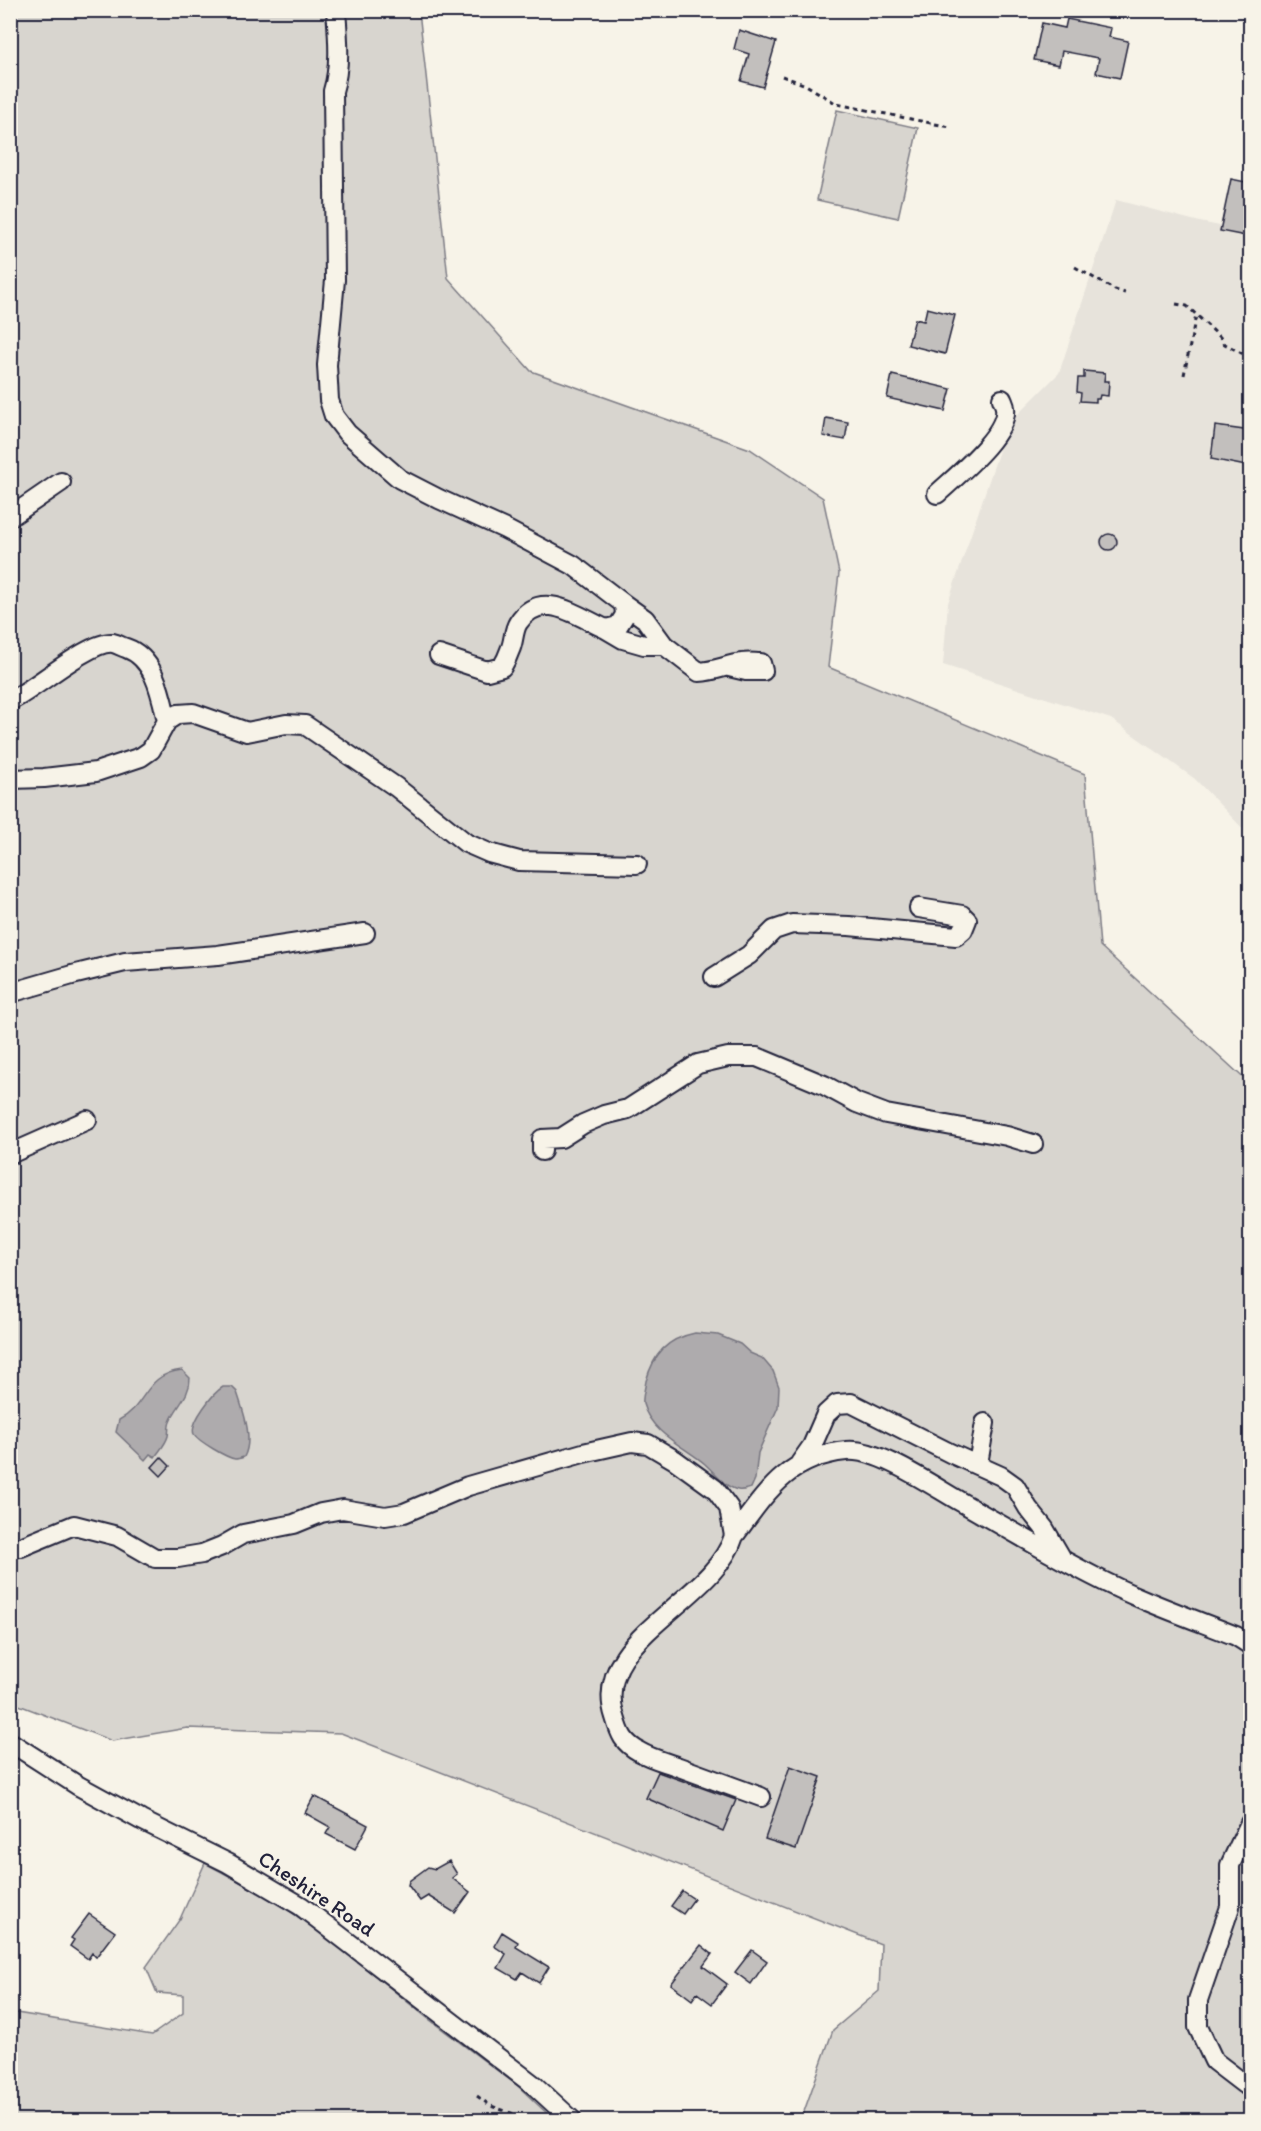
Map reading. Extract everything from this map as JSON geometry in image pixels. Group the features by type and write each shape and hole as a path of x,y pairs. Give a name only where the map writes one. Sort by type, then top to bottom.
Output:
{"street":[{"path":"336,10 337,79 333,91 335,280 327,365 329,400 334,416 347,433 400,479 505,529 573,565 645,619 664,645 699,672 729,667"},
{"path":"937,494 992,440 1002,423 1006,409 1002,399"},
{"path":"10,517 61,483"},
{"path":"606,629 618,626 625,615 624,604"},
{"path":"439,655 487,671 502,667 510,651 517,625 529,610 542,606 560,607 623,639 645,645 664,645"},
{"path":"10,701 88,650 112,643 134,651 150,667 161,692 167,721"},
{"path":"10,779 96,772 141,758 151,750 167,721 178,714 193,713 247,732 286,724 305,725 396,787 466,843 489,853 519,861 637,864"},
{"path":"714,978 748,955 774,930 792,924 849,926 956,936 963,930 967,920 962,915 919,908"},
{"path":"10,993 125,962 218,955 365,933"},
{"path":"542,1151 542,1139 561,1138 583,1124 604,1115 628,1109 698,1064 728,1057 757,1057 886,1114 1007,1136 1033,1144"},
{"path":"10,1154 87,1120"},
{"path":"797,1467 812,1446 826,1414 837,1404 851,1404 950,1453 978,1464 1015,1486 1028,1508 1044,1528 1062,1560"},
{"path":"978,1464 985,1423"},
{"path":"10,1547 21,1547 74,1525 117,1536 155,1558 178,1558 202,1554 243,1534 294,1524 321,1513 343,1509 385,1516 404,1513 468,1486 583,1453 632,1442 648,1444 715,1488 729,1508 734,1536"},
{"path":"761,1797 640,1752 621,1738 610,1702 616,1670 642,1635 706,1581 731,1546 734,1536 775,1482 816,1456 849,1450 873,1455 908,1472 1062,1560 1129,1594 1236,1636 1251,1645"},
{"name":"Cheshire Road","path":"10,1743 77,1785 141,1821 228,1863 301,1906 535,2086 572,2121"},
{"path":"1251,1823 1230,1865 1230,1907 1198,2000 1198,2027 1214,2061 1244,2084 1251,2086"}],"path":[{"path":"782,76 806,85 837,104 950,127"},
{"path":"1075,267 1115,290 1125,293"},
{"path":"1176,304 1187,306 1220,337 1223,343 1249,357"},
{"path":"1184,375 1196,314"},
{"path":"477,2096 491,2106 531,2121"}],"shaded area":[{"path":"10,11 419,11 448,278 531,371 750,449 823,498 839,573 828,667 1085,774 1100,946 1250,1084 1250,2120 801,2120 833,2030 879,1991 881,1944 341,1733 187,1728 112,1741 11,1702"},
{"path":"837,110 918,128 898,218 817,200"},
{"path":"1116,200 1200,222 1250,232 1250,836 1195,779 1111,719 943,665 948,603 1008,424 1059,373"},
{"path":"695,1333 718,1335 740,1344 750,1353 762,1358 773,1371 779,1387 778,1407 758,1453 755,1479 751,1488 738,1490 724,1483 705,1464 661,1431 647,1414 643,1404 646,1381 657,1356 676,1339"},
{"path":"182,1370 190,1378 188,1391 170,1422 164,1445 155,1457 150,1454 145,1460 116,1432 119,1420 135,1407 160,1378"},
{"path":"223,1387 232,1387 237,1392 248,1433 247,1450 244,1457 238,1459 220,1452 194,1434 193,1429 199,1416 209,1401"},
{"path":"205,1863 274,1900 336,1944 426,2017 518,2086 554,2120 11,2120 10,2012 152,2035 183,2013 183,1995 157,1993 146,1967 180,1919"}],"building":[{"path":"1067,19 1111,28 1109,37 1128,41 1120,78 1096,73 1099,58 1062,51 1059,65 1034,60 1042,23 1065,28"},
{"path":"739,30 776,42 763,87 741,81 749,54 734,49"},
{"path":"1231,179 1251,183 1251,237 1220,231"},
{"path":"927,308 955,315 945,354 908,345 915,319 924,321"},
{"path":"1084,371 1105,373 1104,381 1109,381 1108,396 1100,395 1096,402 1080,401 1081,393 1077,392 1078,378 1084,378"},
{"path":"892,375 951,389 945,411 887,398"},
{"path":"826,418 848,422 845,440 823,436"},
{"path":"1215,426 1251,431 1251,467 1211,459"},
{"path":"1109,534 1117,542 1109,550 1101,542"},
{"path":"161,1457 170,1466 161,1476 152,1467"},
{"path":"790,1766 821,1777 796,1849 765,1839"},
{"path":"658,1772 736,1800 723,1831 646,1798"},
{"path":"314,1796 368,1825 355,1849 326,1834 330,1827 305,1813"},
{"path":"449,1861 457,1874 452,1878 470,1892 455,1913 428,1896 420,1901 408,1885 409,1881 428,1867 435,1869"},
{"path":"682,1891 694,1899 683,1914 671,1906"},
{"path":"89,1914 115,1932 96,1957 92,1953 88,1959 70,1946 74,1940 71,1938"},
{"path":"502,1932 518,1942 516,1947 549,1967 539,1983 522,1972 517,1979 498,1968 506,1954 494,1946"},
{"path":"701,1945 712,1954 703,1966 727,1984 712,2004 697,1993 692,2000 671,1984"},
{"path":"752,1950 767,1961 751,1984 735,1972"}]}
